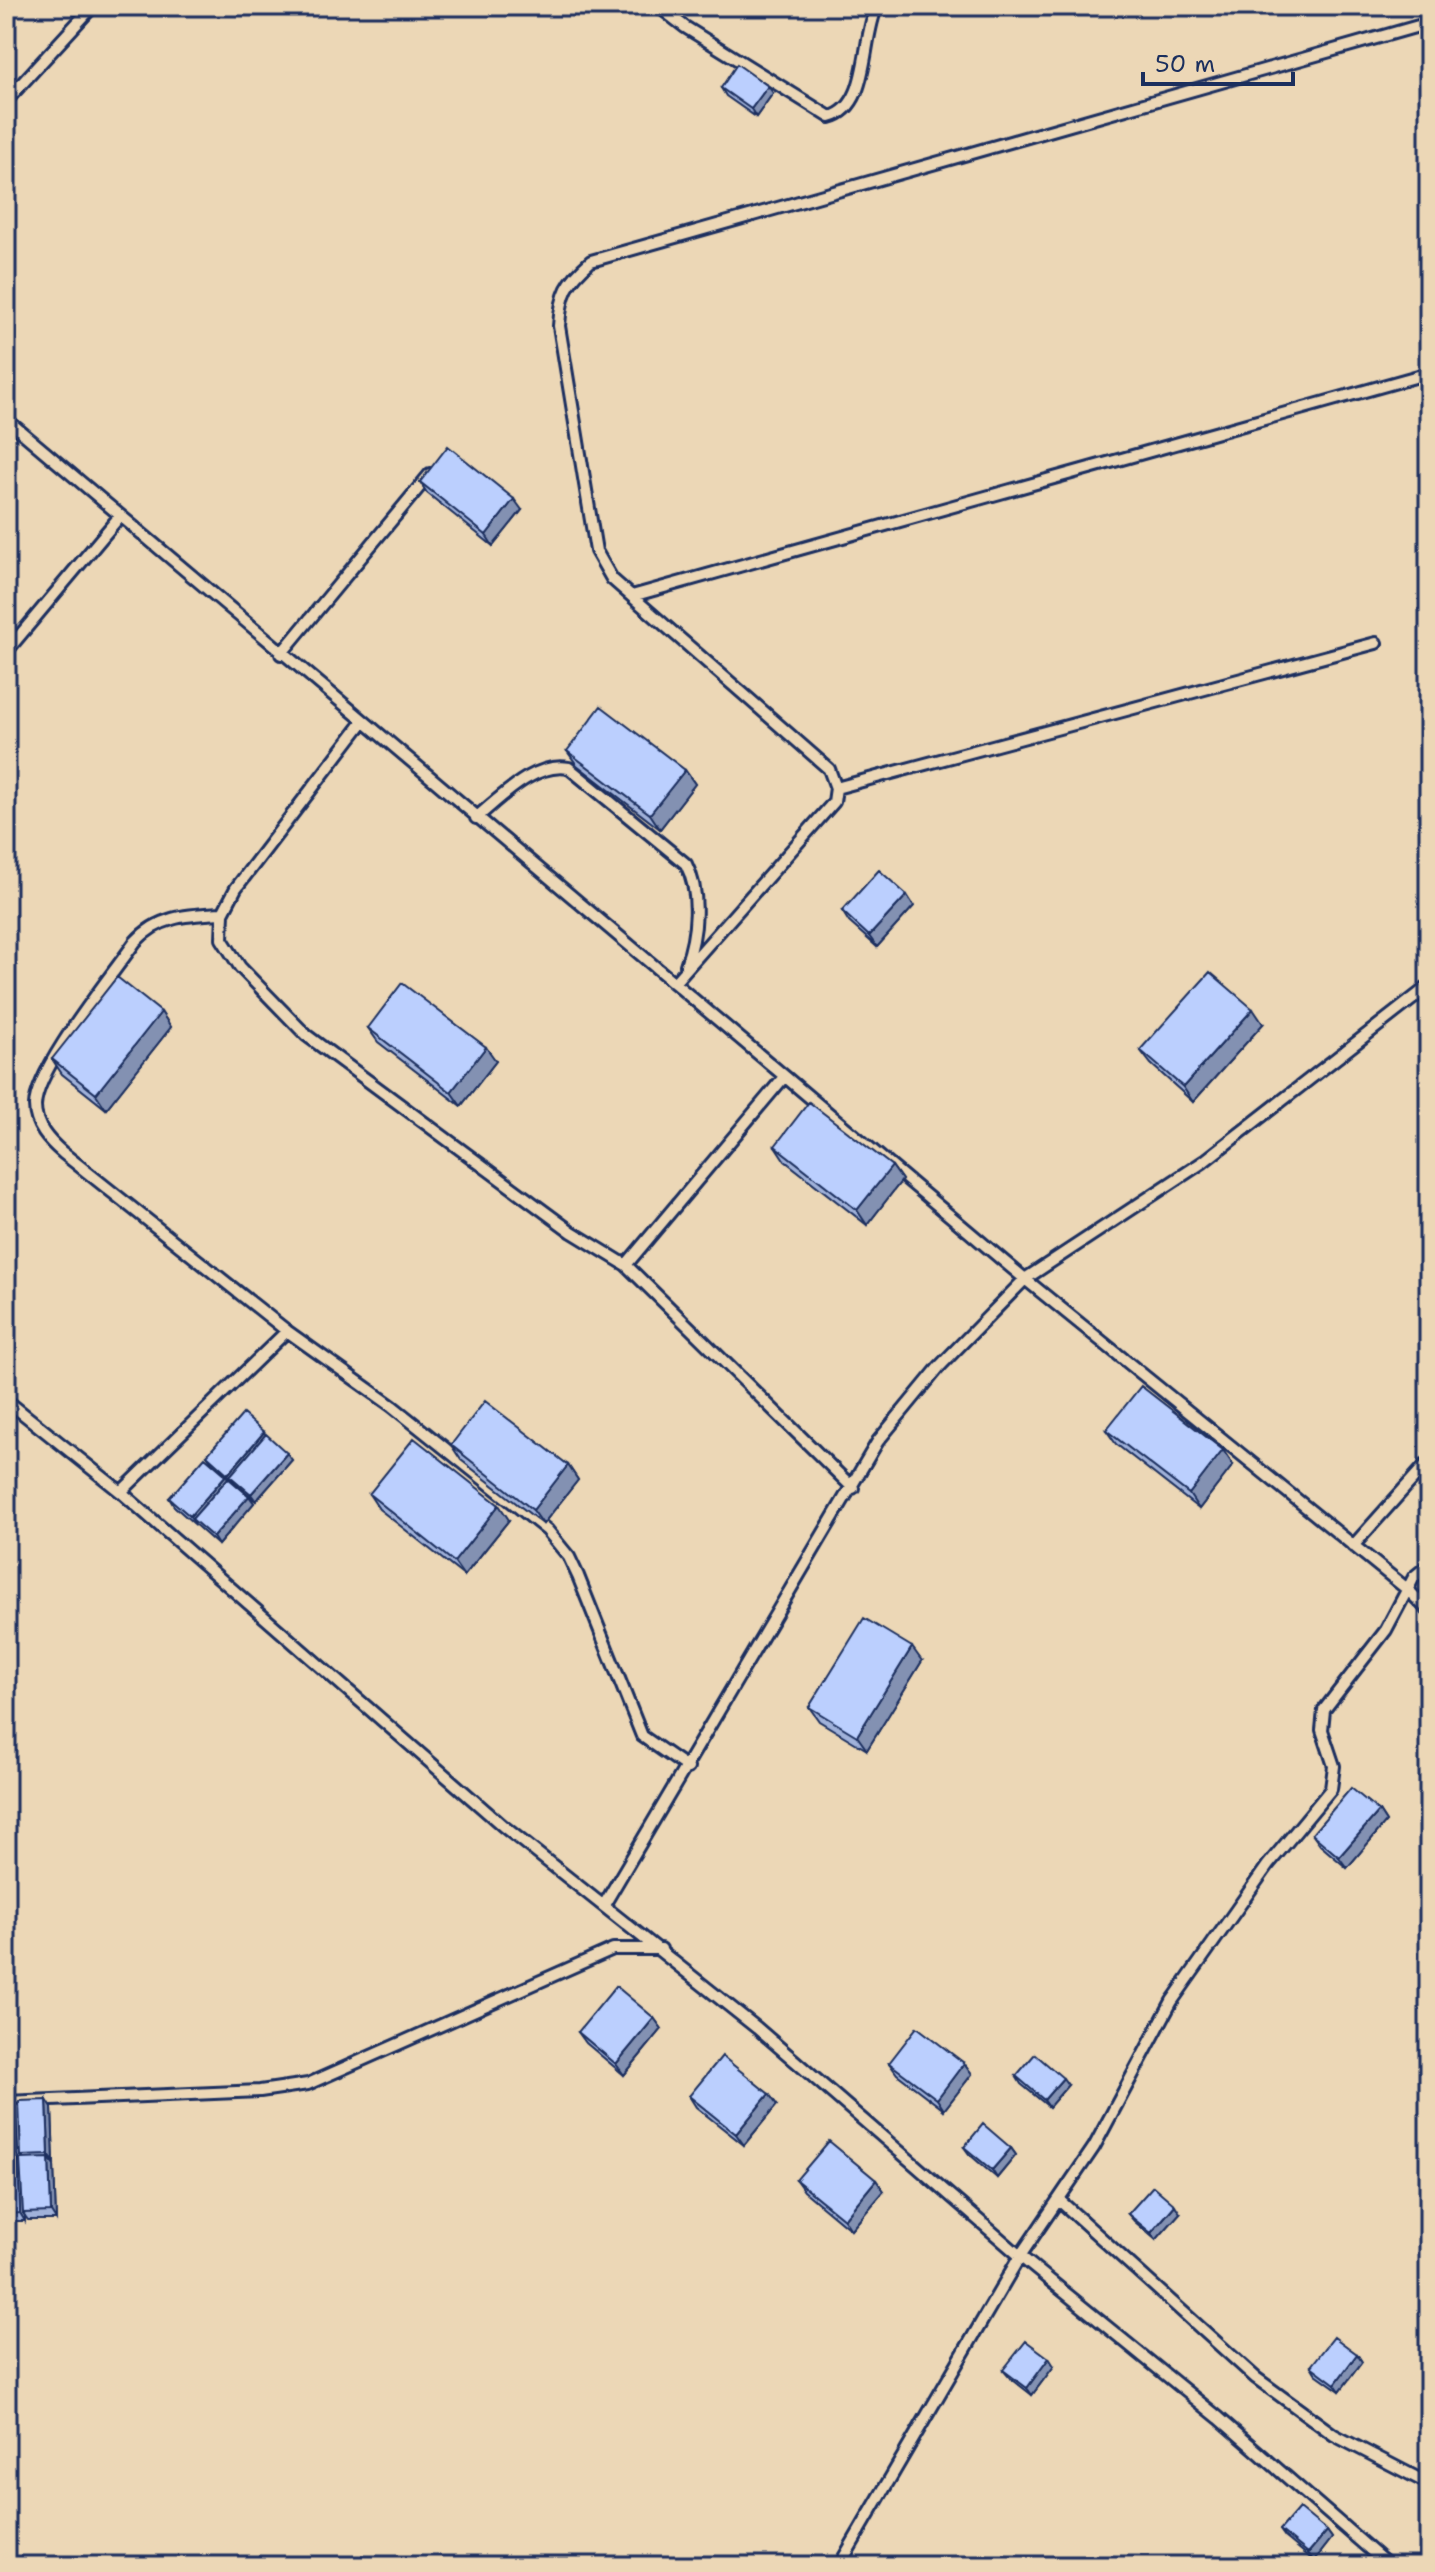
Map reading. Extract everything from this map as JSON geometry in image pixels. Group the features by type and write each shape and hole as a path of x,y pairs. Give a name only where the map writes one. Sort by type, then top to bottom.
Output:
{"lane":[{"path":"6,101 93,6"},
{"path":"658,6 685,27 830,117 844,113 853,104 868,27 877,6"},
{"path":"674,983 834,802 836,788 829,769 612,579 596,551 559,326 560,304 570,279 591,261 1429,23"},
{"path":"632,596 1429,373"},
{"path":"6,419 362,723 1025,1279 1407,1589 1429,1611"},
{"path":"281,654 441,462"},
{"path":"6,652 120,516"},
{"path":"836,788 1376,643"},
{"path":"362,723 236,888 223,913 222,939 240,967 306,1035 572,1232 626,1265 853,1488"},
{"path":"476,818 522,782 546,769 565,767 678,856 691,874 695,906 691,950 674,983"},
{"path":"223,913 170,918 145,932 45,1072 36,1097 36,1115 45,1134 63,1153 287,1331 392,1406 547,1530 569,1557 578,1576 642,1736 688,1768"},
{"path":"604,1905 688,1768 878,1441 905,1405 1025,1279 1203,1162 1429,986"},
{"path":"626,1265 784,1077"},
{"path":"121,1492 287,1331"},
{"path":"6,1400 121,1492 503,1826 663,1950 1020,2256 1219,2418 1389,2566"},
{"path":"1353,1546 1429,1461"},
{"path":"839,2566 1020,2256 1094,2147 1150,2039 1204,1952 1268,1865 1331,1789 1334,1766 1322,1730 1324,1710 1386,1630 1419,1571 1429,1565"},
{"path":"6,2102 260,2091 308,2084 613,1949 663,1950"},
{"path":"1059,2200 1256,2378 1327,2430 1429,2484"}],"building":[{"path":"737,64 768,86 751,109 721,88"},
{"path":"448,446 514,499 486,535 420,482"},
{"path":"601,706 685,770 650,814 567,751"},
{"path":"879,870 907,895 869,936 842,911"},
{"path":"1210,972 1253,1009 1183,1087 1140,1050"},
{"path":"117,977 161,1012 96,1094 52,1059"},
{"path":"402,983 486,1047 451,1092 368,1028"},
{"path":"809,1102 892,1166 857,1210 775,1146"},
{"path":"1141,1386 1223,1450 1189,1494 1106,1430"},
{"path":"485,1401 568,1465 533,1510 451,1445"},
{"path":"243,1414 264,1432 228,1474 207,1455"},
{"path":"266,1434 287,1453 251,1494 230,1476"},
{"path":"414,1438 499,1505 454,1562 369,1494"},
{"path":"205,1457 226,1475 190,1516 169,1498"},
{"path":"228,1478 249,1496 213,1537 192,1519"},
{"path":"864,1618 912,1647 857,1736 809,1707"},
{"path":"1351,1788 1379,1811 1339,1857 1312,1834"},
{"path":"616,1986 654,2018 616,2064 578,2032"},
{"path":"917,2027 964,2063 937,2099 889,2063"},
{"path":"1035,2054 1063,2078 1044,2100 1016,2076"},
{"path":"722,2056 769,2094 736,2134 689,2096"},
{"path":"47,2100 49,2155 21,2156 19,2101"},
{"path":"15,2101 18,2156 6,2156 6,2102"},
{"path":"983,2124 1011,2148 992,2170 964,2147"},
{"path":"829,2141 876,2180 844,2219 796,2180"},
{"path":"49,2158 51,2212 23,2213 20,2159"},
{"path":"6,2159 18,2159 20,2213 6,2214"},
{"path":"1153,2186 1175,2205 1151,2233 1128,2214"},
{"path":"1334,2337 1357,2354 1335,2384 1311,2366"},
{"path":"1026,2341 1049,2358 1027,2388 1003,2370"},
{"path":"1299,2508 1327,2531 1308,2553 1280,2530"}]}
